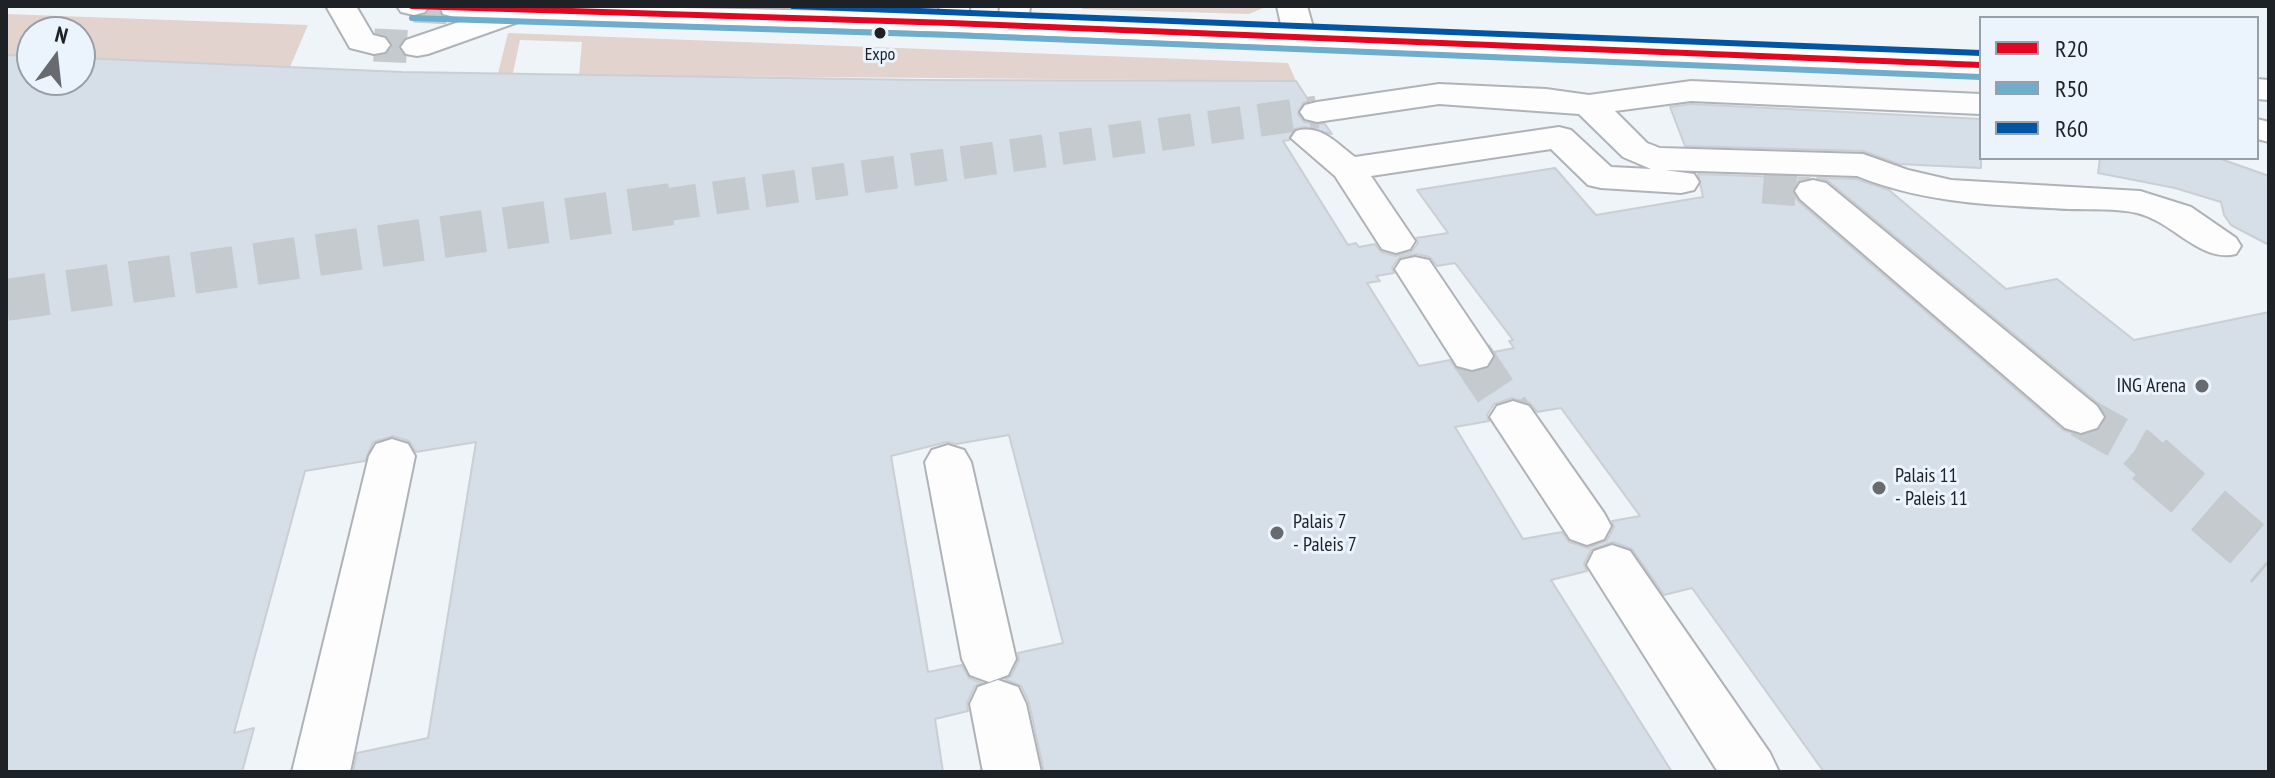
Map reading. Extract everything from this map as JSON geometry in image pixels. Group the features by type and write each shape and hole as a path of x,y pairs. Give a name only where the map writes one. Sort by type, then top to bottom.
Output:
{"main road":[{"path":"341,6 361,41 374,45"},
{"path":"1292,6 1300,38"},
{"path":"454,8 1014,16 1300,38 1979,65"},
{"path":"417,47 524,10"},
{"path":"1472,356 1348,169 1312,125 1439,94 1546,99 1589,105 1691,91 1843,131 1897,179 1951,191 2140,202 2178,215 2222,246"},
{"path":"1589,105 1635,150 1653,159 1843,131 1979,104"},
{"path":"1348,169 1559,137 1601,177 1763,187"},
{"path":"1813,191 2081,417"},
{"path":"1513,417 1750,772"},
{"path":"321,772 392,456"},
{"path":"948,462 1012,772"}],"shaded area":[{"path":"1082,6 1268,6 1249,14 1082,9"},
{"path":"6,14 61,16 16,16 16,55 6,55"},
{"path":"96,17 308,25 290,67 96,59"},
{"path":"508,33 1288,63 1296,81 579,75 582,42 520,40 513,73 498,73"}],"building":[{"path":"6,55 16,55 16,96 96,96 96,59 402,72 919,80 1296,81 1309,101 1303,103 1298,114 1304,122 1325,124 1332,134 1304,127 1294,129 1289,140 1283,141 1348,245 1356,243 1359,247 1375,244 1381,252 1395,256 1411,252 1418,243 1416,238 1448,233 1417,190 1555,168 1596,215 1703,197 1698,174 1810,178 1799,180 1792,189 1798,201 2063,430 2082,436 2100,430 2107,415 2099,404 1828,181 1817,178 1856,179 1889,190 2006,289 2057,279 2134,340 2269,312 2269,772 1824,772 1692,588 1664,595 1632,549 1613,542 1591,550 1584,564 1587,571 1551,580 1672,772 1044,772 1029,703 1021,686 1005,679 1011,676 1019,660 1018,653 1063,643 1009,435 956,444 947,442 891,456 928,672 962,665 969,678 982,683 975,686 967,703 968,711 935,719 943,772 353,772 357,753 428,738 476,442 416,452 409,441 393,436 373,442 365,461 305,471 234,733 254,728 242,772 6,772","holes":["1416,254 1430,257 1437,266 1455,263 1513,340 1509,341 1514,348 1494,352 1496,358 1490,368 1473,373 1456,369 1450,360 1419,366 1367,283 1380,281 1376,276 1394,273 1392,267 1400,257","1512,398 1530,403 1537,412 1561,408 1640,516 1612,521 1614,527 1607,540 1588,548 1569,542 1562,532 1523,539 1455,427 1489,421 1487,415 1494,404"]},
{"path":"1691,104 1979,119 1981,168 1899,164 1863,151 1685,146 1670,107"},
{"path":"2100,160 2224,160 2269,176 2269,245 2231,225 2224,215 2221,202 2175,188 2098,173"}],"tunnel":[{"path":"414,6 454,8"},
{"path":"374,45 417,47"},
{"path":"677,203 1317,112"},
{"path":"1763,187 1813,191"},
{"path":"6,300 677,203"},
{"path":"665,205 677,203"},
{"path":"1472,356 1513,417"},
{"path":"2081,417 2137,448 2152,461"},
{"path":"2149,459 2269,563"}],"transit line":[{"name":"R20","path":"412,6 951,23 1979,65"},
{"name":"R60","path":"793,6 1979,53"},
{"name":"R50","path":"412,18 951,35 1979,77"}],"place":[{"name":"Expo","path":"880,33"},
{"name":"ING Arena","path":"2202,386"},
{"name":"Palais 11 - Paleis 11","path":"1879,488"},
{"name":"Palais 7 - Paleis 7","path":"1277,533"}]}
